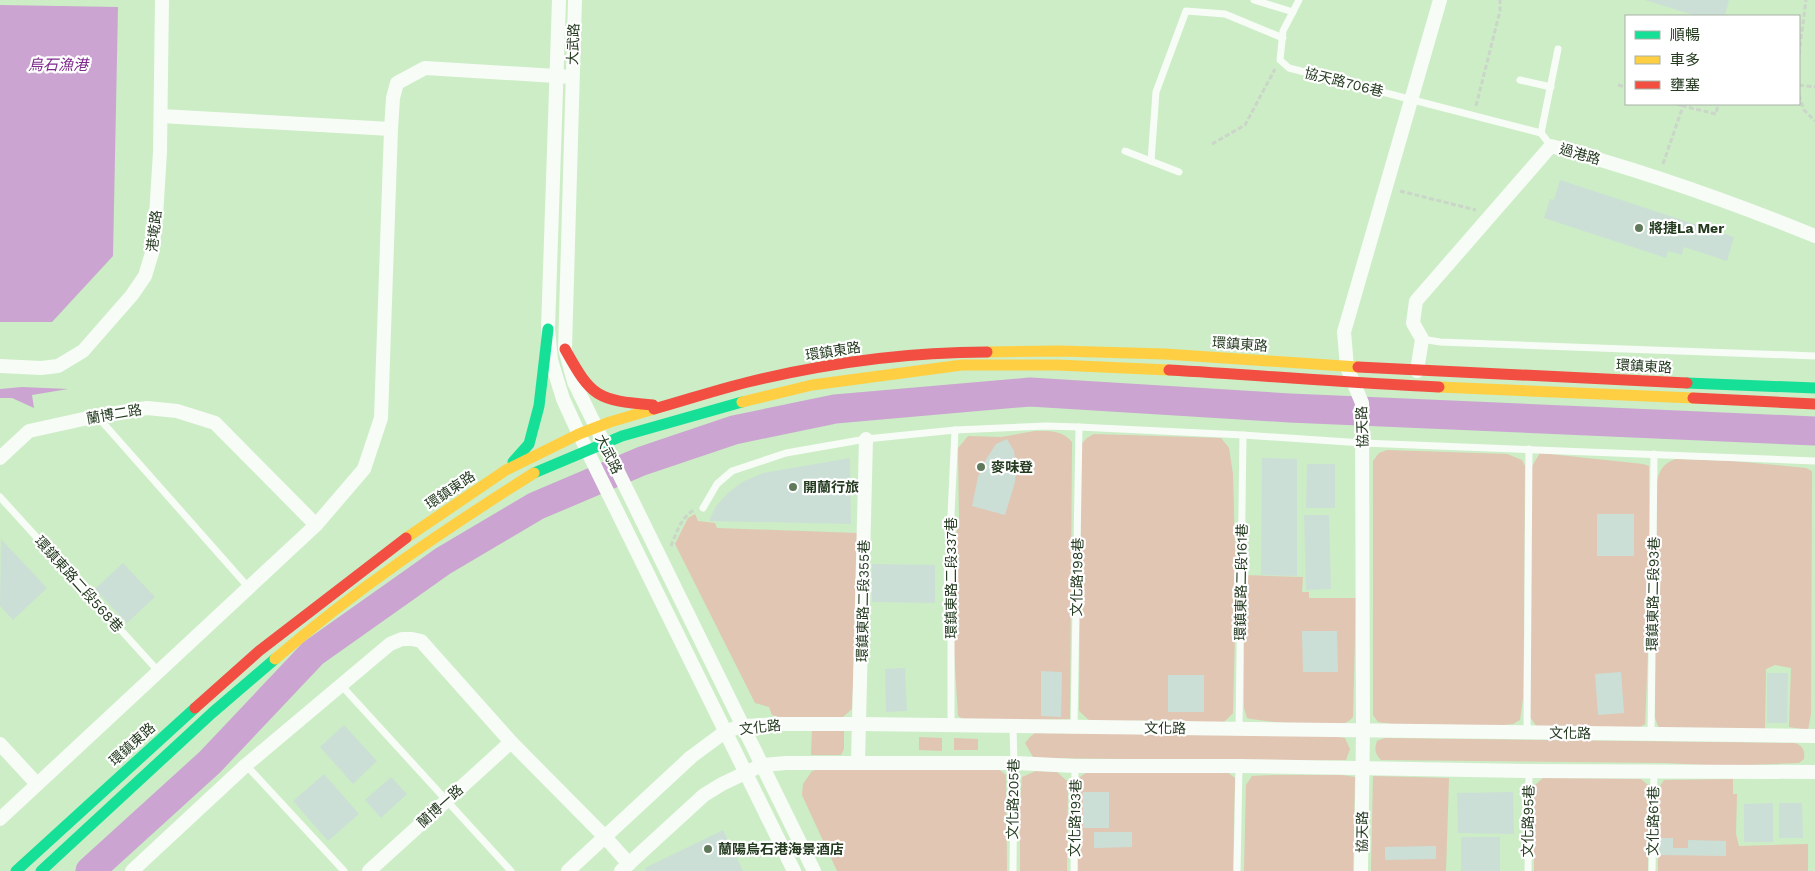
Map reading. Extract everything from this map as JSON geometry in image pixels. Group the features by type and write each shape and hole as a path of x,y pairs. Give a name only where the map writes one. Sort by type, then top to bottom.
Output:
{"street":[{"name":"港墘路","path":"0,366 41,368 58,366 83,351 132,295 144,276 152,253 156,216 162,0"},
{"name":"大武路","path":"559,0 548,329 551,360 563,399 578,434 794,871"},
{"name":"大武路","path":"575,0 565,349 574,382 814,871"},
{"name":"協天路","path":"1361,871 1363,767 1362,403 1347,367 1344,332 1440,0"},
{"path":"0,819 316,525 364,469 381,418 391,128 393,98 397,83 425,68 572,77"},
{"path":"160,116 391,128"},
{"name":"過港路","path":"1417,371 1422,339 1413,323 1416,301 1551,146 1592,156 1746,208 1815,236"},
{"path":"506,470 529,444 539,406 548,329"},
{"path":"565,349 576,370 592,390 620,402 665,406"},
{"name":"環鎮東路","path":"16,871 177,723 259,651 412,534 506,470 596,427 760,379 847,362 937,352 1060,351 1166,354 1417,371 1815,388"},
{"path":"41,871 212,713 299,638 444,530 534,472 586,450 622,436 769,394 812,385 962,365 1058,365 1263,375 1354,383 1815,404"},
{"name":"蘭博二路","path":"0,458 29,431 97,416 147,408 177,410 216,423 316,525"},
{"name":"環鎮東路二段355巷","path":"858,762 866,440"},
{"path":"132,871 246,765 340,684 390,644 402,639 421,641 511,742 605,837 625,867 704,796 722,784 762,765 786,763 1014,763 1075,766 1815,772"},
{"name":"文化路","path":"568,871 691,757 726,731 743,726 860,724 1815,736"},
{"name":"蘭博一路","path":"368,871 511,742"},
{"path":"0,744 37,784"}],"lane":[{"path":"1254,0 1293,12"},
{"path":"1280,60 1284,31 1299,0"},
{"path":"1151,161 1156,92 1186,11 1224,14 1283,38"},
{"path":"1551,146 1541,133 1558,49"},
{"name":"協天路706巷","path":"1280,60 1289,68 1541,133"},
{"path":"1520,80 1551,87"},
{"path":"1125,151 1179,172"},
{"path":"1422,339 1440,342 1815,356"},
{"path":"97,416 249,588"},
{"path":"703,508 716,484 732,471 786,452 866,440 955,430 1046,426 1243,435 1363,437 1529,449 1815,461"},
{"name":"文化路198巷","path":"1074,727 1079,427"},
{"name":"環鎮東路二段337巷","path":"951,726 951,515 955,430"},
{"name":"環鎮東路二段161巷","path":"1239,729 1243,435"},
{"path":"1527,732 1529,449"},
{"name":"環鎮東路二段93巷","path":"1651,734 1654,454"},
{"name":"環鎮東路二段568巷","path":"0,497 158,672"},
{"path":"340,684 511,871"},
{"name":"文化路205巷","path":"1012,871 1013,727"},
{"path":"246,765 344,871"},
{"name":"文化路193巷","path":"1074,871 1075,766"},
{"path":"1237,871 1239,766"},
{"name":"文化路95巷","path":"1528,871 1529,771"},
{"name":"文化路61巷","path":"1652,871 1654,771"}],"path":[{"path":"1473,116 1500,11 1500,0"},
{"path":"1800,46 1806,0"},
{"path":"1212,144 1245,125 1280,60"},
{"path":"1800,84 1815,87"},
{"path":"1618,85 1625,87"},
{"path":"1800,98 1804,110 1815,121"},
{"path":"1680,105 1716,114 1718,105"},
{"path":"1658,179 1683,106"},
{"path":"1387,188 1477,210"},
{"path":"663,563 688,513 703,508"}],"shaded area":[{"path":"1035,431 1060,433 1072,442 1070,719 968,722 958,716 954,651 955,542 959,517 958,448 968,436 1001,437"},
{"path":"1094,434 1221,438 1229,448 1233,474 1236,589 1233,713 1223,723 1167,720 1091,722 1079,711 1081,444"},
{"path":"1387,450 1507,454 1522,460 1525,466 1523,698 1520,720 1513,724 1493,726 1392,724 1378,722 1373,715 1373,461 1379,453"},
{"path":"1540,453 1649,466 1649,628 1645,724 1637,729 1537,727 1530,717 1531,468"},
{"path":"1676,459 1733,461 1806,468 1812,471 1811,714 1808,730 1789,727 1791,668 1775,665 1766,669 1765,730 1664,731 1658,726 1655,718 1657,481 1663,467 1668,462"},
{"path":"695,514 698,521 715,523 717,528 857,533 852,709 843,717 833,719 779,717 772,715 769,707 755,703 675,544 688,518"},
{"path":"1244,575 1303,577 1302,592 1309,592 1309,598 1356,598 1353,717 1347,722 1340,724 1283,723 1247,718 1244,708"},
{"path":"812,729 844,730 844,749 841,755 811,755"},
{"path":"1035,733 1331,736 1345,738 1350,749 1346,760 1043,758 1033,757 1025,743"},
{"path":"919,737 942,738 942,751 919,750"},
{"path":"954,738 978,739 978,750 954,750"},
{"path":"1385,738 1795,743 1802,747 1804,759 1799,763 1723,766 1666,763 1381,760 1376,754 1377,741"},
{"path":"823,768 997,768 1006,775 1007,871 837,871 802,795 803,784 812,771"},
{"path":"1090,770 1227,772 1235,778 1233,871 1078,871 1078,793 1080,777"},
{"path":"1036,771 1057,772 1068,782 1067,871 1020,871 1022,777"},
{"path":"1342,775 1355,777 1353,871 1244,871 1246,785 1252,776"},
{"path":"1373,776 1449,778 1446,871 1371,871"},
{"path":"1543,778 1641,779 1648,785 1648,871 1534,871 1534,786"},
{"path":"1733,779 1733,794 1737,794 1736,834 1739,846 1808,844 1808,871 1658,871 1658,789 1664,780"}],"water":[{"name":"烏石漁港","path":"0,5 118,7 113,256 52,322 0,322"},
{"path":"22,387 68,389 32,395 34,408 12,398 0,398 0,389"}],"building":[{"path":"1645,0 1729,0 1725,15 1694,15"},
{"name":"將捷La Mer","path":"1560,180 1734,237 1727,261 1684,247 1682,255 1668,251 1666,258 1544,218 1550,199 1554,200"},
{"path":"1007,439 1014,451 1016,469 1015,482 1005,515 972,506 978,477 985,461 996,444"},
{"name":"開蘭行旅","path":"850,458 851,524 709,521 716,506 742,482 763,473"},
{"path":"1262,458 1297,459 1297,576 1261,575"},
{"path":"1307,464 1335,464 1335,508 1306,508"},
{"path":"1597,514 1634,514 1634,556 1597,556"},
{"path":"1304,515 1329,515 1331,589 1306,590"},
{"path":"1,539 47,588 13,620 0,606"},
{"path":"123,563 155,597 127,623 95,589"},
{"path":"872,564 935,565 935,603 872,602"},
{"path":"1302,631 1337,631 1338,672 1303,672"},
{"path":"905,668 907,711 886,712 885,669"},
{"path":"1041,671 1062,672 1061,717 1041,716"},
{"path":"1621,672 1624,713 1598,715 1595,674"},
{"path":"1767,673 1788,673 1787,723 1767,723"},
{"path":"1168,675 1204,675 1204,712 1168,712"},
{"path":"344,725 377,761 353,784 320,747"},
{"path":"324,774 359,814 328,841 293,801"},
{"path":"391,777 407,794 381,818 365,800"},
{"path":"1083,792 1109,792 1109,828 1083,828"},
{"path":"1513,792 1514,834 1458,833 1457,793"},
{"path":"1773,803 1773,842 1744,842 1744,804"},
{"path":"1779,803 1802,803 1803,838 1779,838"},
{"name":"蘭陽烏石港海景酒店","path":"723,830 743,871 646,871 645,868"},
{"path":"1094,832 1132,832 1132,847 1094,848"},
{"path":"1461,837 1500,837 1500,871 1461,871"},
{"path":"1659,838 1673,838 1673,848 1688,848 1688,840 1726,841 1726,856 1659,855"},
{"path":"1436,846 1436,859 1385,860 1385,847"}],"waterway":[{"path":"90,871 210,762 313,653 443,561 536,506 642,461 734,430 835,409 1030,392 1290,408 1815,431"}],"traffic: fast":[{"path":"513,462 529,444 539,406 548,329"},
{"path":"1687,383 1815,388"},
{"path":"534,473 622,436 742,402"},
{"path":"41,871 212,713 275,659"},
{"path":"16,871 195,708"}],"traffic: slow":[{"path":"987,352 1060,351 1165,354 1358,367"},
{"path":"742,402 812,385 962,365 1057,365 1169,370"},
{"path":"1439,387 1693,398"},
{"path":"406,538 506,470 579,434 610,422 654,409"},
{"path":"275,659 337,608 401,561 534,473"}],"traffic: jam":[{"path":"565,349 582,378 598,393 619,401 653,405"},
{"path":"654,409 748,382 845,363 902,356 987,352"},
{"path":"1358,367 1687,383"},
{"path":"1169,370 1439,387"},
{"path":"1693,398 1815,404"},
{"path":"195,708 259,651 406,538"}],"place":[{"name":"將捷La Mer","path":"1639,228"},
{"name":"麥味登","path":"981,467"},
{"name":"開蘭行旅","path":"793,487"},
{"name":"蘭陽烏石港海景酒店","path":"708,849"}]}
